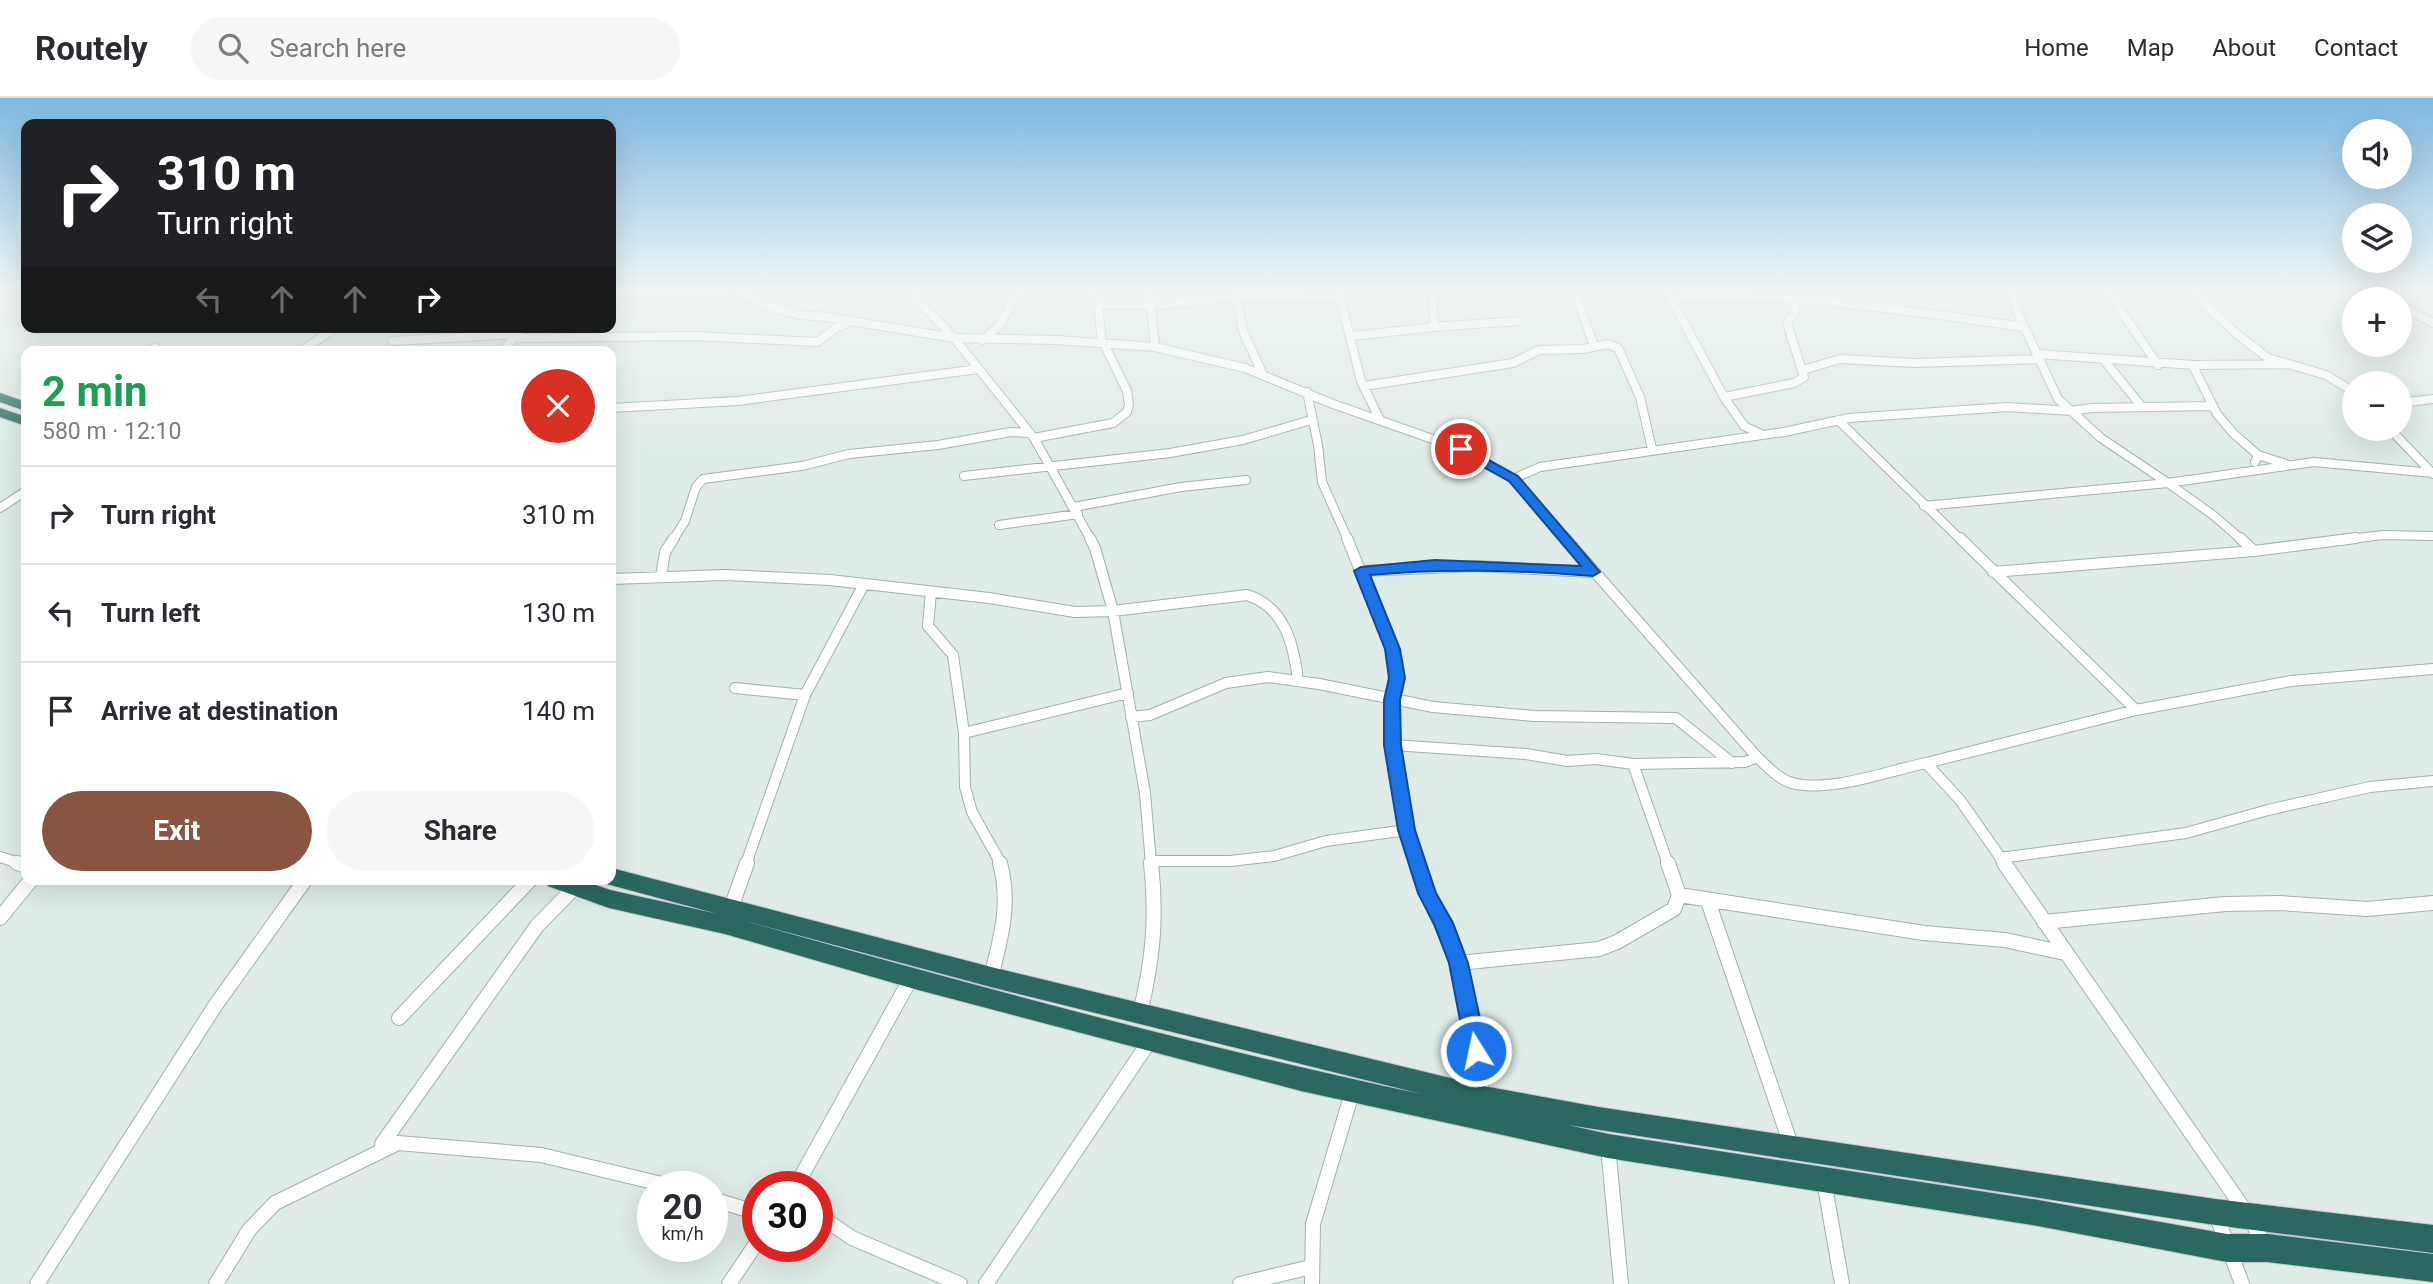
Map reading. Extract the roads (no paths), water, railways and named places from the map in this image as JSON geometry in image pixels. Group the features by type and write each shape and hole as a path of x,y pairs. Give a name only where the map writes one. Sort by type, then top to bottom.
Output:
{"highway":[{"path":"0,397 21,405"},
{"path":"1,414 21,420"},
{"path":"616,878 991,978 1483,1098 1598,1119 2215,1212 2433,1239"},
{"path":"569,885 609,900 725,925 911,978 1352,1093 1608,1146 2038,1213 2227,1248 2267,1248 2433,1268"}],"street":[{"path":"959,344 1022,422 1052,468 1095,548 1113,611 1145,793 1146,820 1153,861 1154,944 1140,1013"},
{"path":"967,355 980,344"},
{"path":"661,576 665,552 685,521 696,487 703,479 802,466 849,454 1011,432 1032,436 1113,423 1124,416 1129,408 1128,390 1123,377 1116,369 1112,353 1104,344"},
{"path":"1116,344 1155,348 1245,368 1461,449 1513,478 1757,757 1780,778 1805,785 1926,763 2136,709 2291,681 2433,669"},
{"path":"1249,344 1263,375"},
{"path":"1354,344 1364,386 1380,420"},
{"path":"1364,386 1513,363 1534,351 1583,349 1606,344"},
{"path":"1609,344 1618,348 1640,397 1652,449"},
{"path":"1695,344 1724,397 1744,426 1745,437"},
{"path":"1724,397 1794,383 1804,377 1795,344"},
{"path":"2032,344 2054,393 2072,411 2115,449 2213,515 2254,551"},
{"path":"2144,344 2158,365"},
{"path":"2250,344 2268,358 2326,375 2342,385"},
{"path":"1112,353 1123,345"},
{"path":"1804,370 1840,359 1915,362 2038,356 2158,365 2289,364"},
{"path":"2104,360 2142,407"},
{"path":"2193,366 2211,405 2231,433 2258,456 2289,465"},
{"path":"616,408 724,403 978,369"},
{"path":"1307,392 1318,445 1322,482 1392,649 1397,678 1392,700 1393,745 1407,830 1427,893 1443,923 1458,963 1467,998 1483,1098"},
{"path":"2412,401 2433,398"},
{"path":"1513,478 1540,467 1763,435 1838,420 2007,407 2072,411 2092,408 2211,405"},
{"path":"964,476 1129,460 1243,440 1311,420"},
{"path":"1838,420 2136,709"},
{"path":"1011,432 1022,422"},
{"path":"1744,426 1763,435"},
{"path":"2402,441 2433,473"},
{"path":"2251,469 2258,456"},
{"path":"1924,506 2168,483 2289,465 2335,463 2433,473"},
{"path":"999,525 1181,487 1246,480"},
{"path":"0,508 21,494"},
{"path":"1993,572 2254,551 2383,536 2433,536"},
{"path":"1361,571 1435,565 1529,566 1593,572"},
{"path":"616,579 661,576 787,577 989,598 1075,612 1113,611 1247,595 1266,602 1286,629 1297,660 1298,681"},
{"path":"731,908 805,695 864,584"},
{"path":"930,592 928,626 953,655 964,733 965,787 972,812 1001,865 1006,904 1004,928 991,978"},
{"path":"1131,717 1150,715 1226,683 1268,677 1433,707 1534,716 1676,718 1731,763"},
{"path":"735,688 805,695"},
{"path":"964,733 1128,692"},
{"path":"1393,745 1526,754 1567,761 1596,759 1633,764 1731,763 1745,762 1757,757"},
{"path":"1926,763 1960,800 2248,1215 2267,1248"},
{"path":"1458,963 1599,949 1617,942 1674,909 1679,895 1633,764"},
{"path":"2000,858 2186,833 2268,810 2370,787 2433,781"},
{"path":"1153,861 1230,861 1274,856 1326,841 1407,830"},
{"path":"0,857 21,864"},
{"path":"0,918 27,885"},
{"path":"37,1284 215,1006 300,885"},
{"path":"399,1018 525,885"},
{"path":"565,885 382,1144 541,1154 637,1178"},
{"path":"1679,895 1924,933 2005,940 2065,953"},
{"path":"1708,901 1792,1148"},
{"path":"2044,922 2225,905 2280,903 2367,909 2433,903"},
{"path":"804,1171 911,978"},
{"path":"986,1284 1151,1039"},
{"path":"1312,1284 1312,1224 1352,1093"},
{"path":"216,1284 247,1232 261,1214 275,1203 398,1143"},
{"path":"1608,1146 1621,1284"},
{"path":"1824,1181 1842,1284"},
{"path":"2215,1212 2242,1284"},
{"path":"833,1225 852,1238 960,1284"},
{"path":"729,1284 744,1262"},
{"path":"1240,1284 1311,1267"}]}
